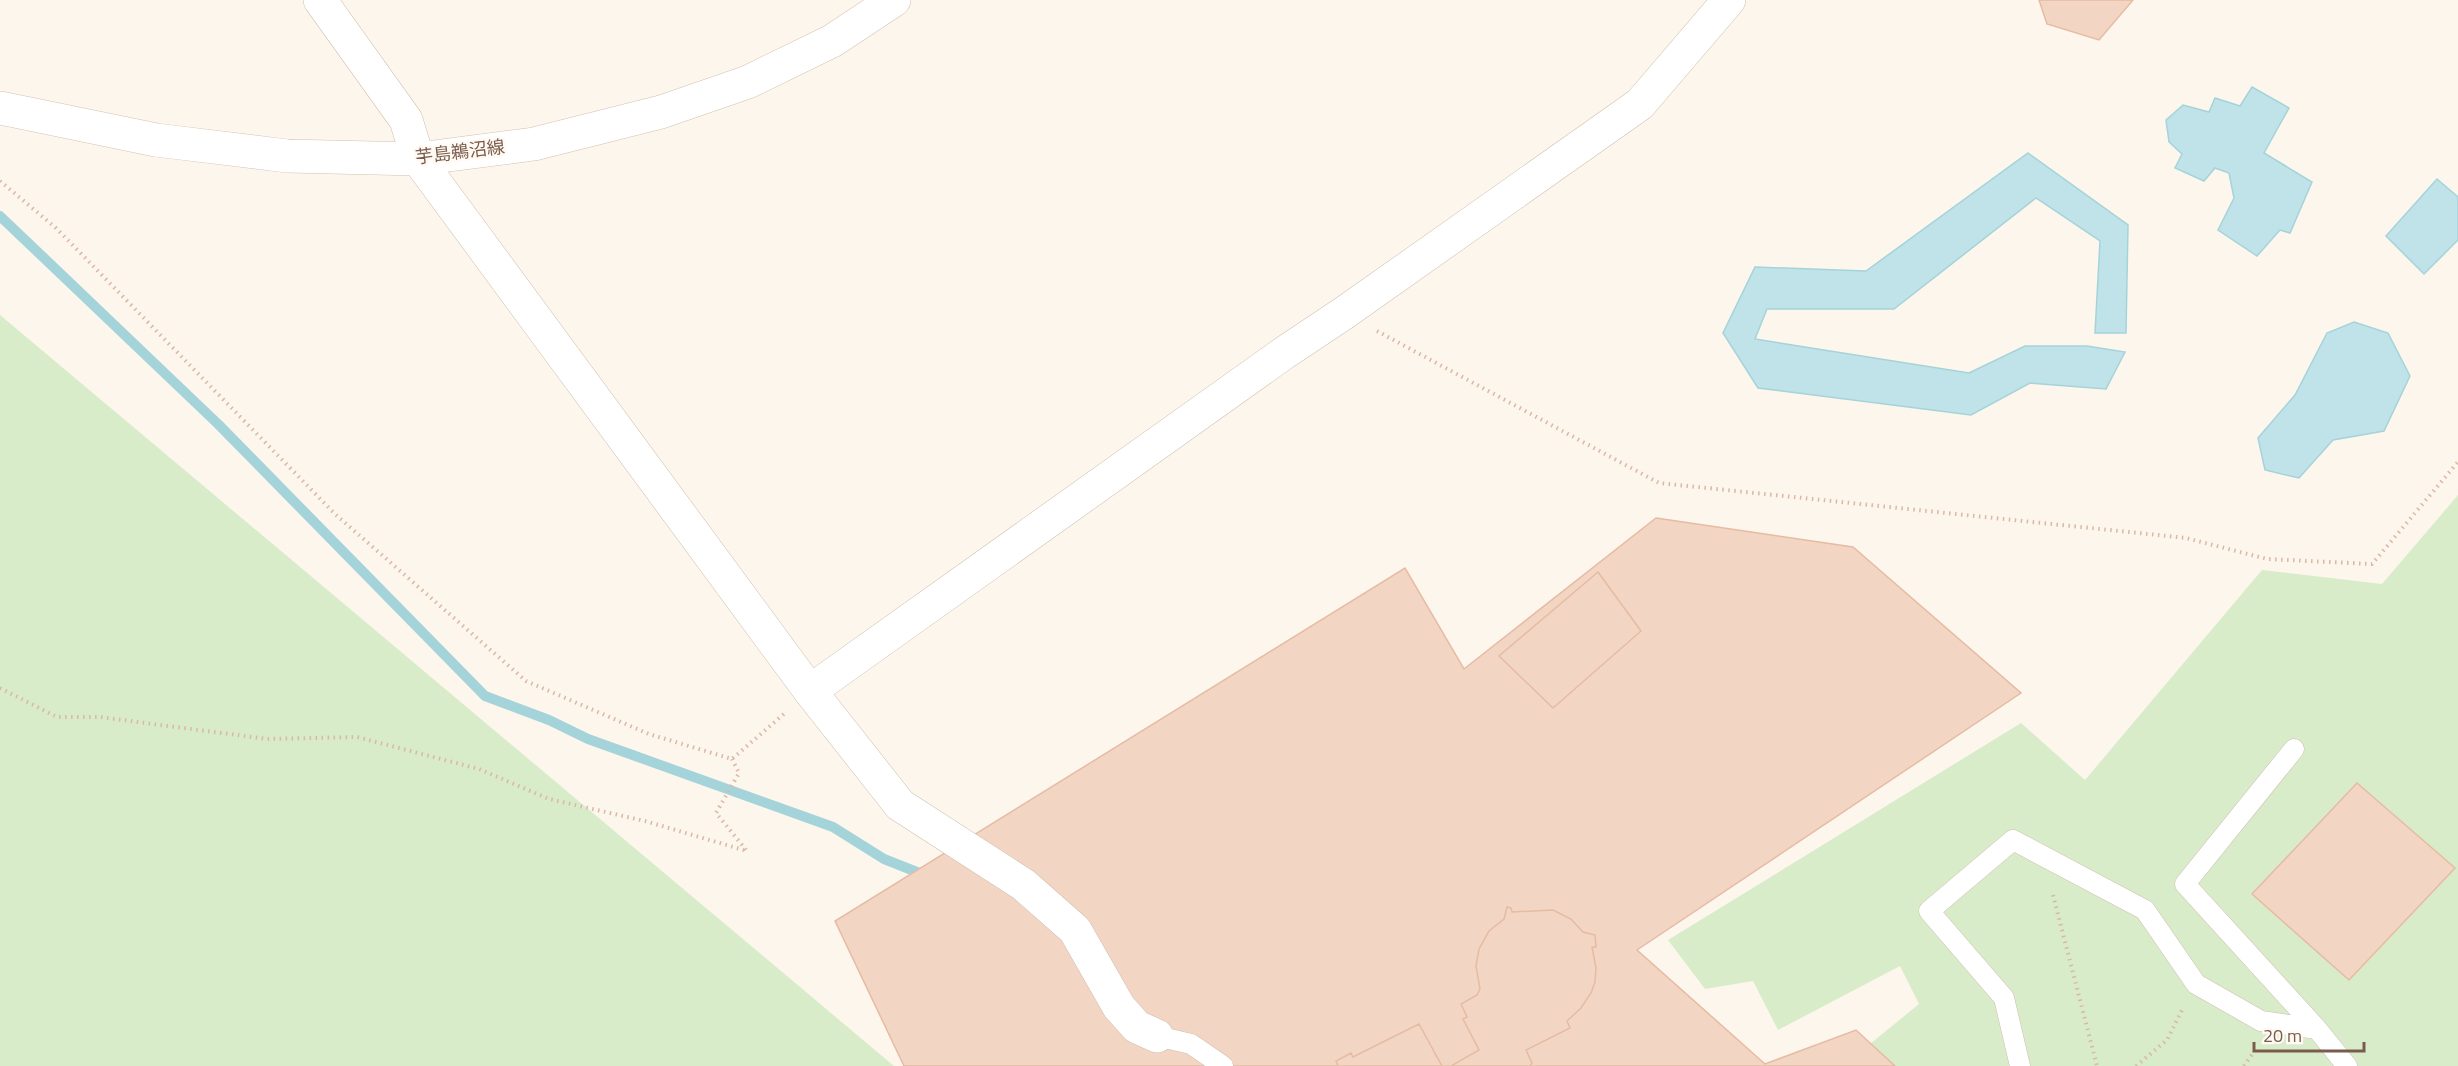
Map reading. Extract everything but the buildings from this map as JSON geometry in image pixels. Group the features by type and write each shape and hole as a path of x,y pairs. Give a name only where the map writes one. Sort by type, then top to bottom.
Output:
{"street":[{"path":"320,0 406,120 418,159 810,691 900,805 1024,885 1075,930 1119,1007 1137,1027 1157,1036"},
{"name":"芋島鵜沼線","path":"0,108 156,141 286,156 418,159 534,144 661,112 748,82 769,72 832,41 894,0"},
{"path":"810,691 1284,353 1640,104 1729,0"}],"lane":[{"path":"2294,749 2185,884 2317,1029 2347,1066"},
{"path":"2020,1066 2004,998 1929,911 2013,840 2145,910 2196,984 2261,1021 2317,1029"},
{"path":"1157,1036 1191,1044 1223,1066"}],"path":[{"path":"0,181 56,228 335,514 526,681 649,734 732,759 739,773 716,813 747,851 645,821 549,799 479,769 357,737 267,739 100,717 57,717 0,688"},
{"path":"1344,313 1659,483 2186,538 2267,559 2372,564 2458,462"},
{"path":"732,759 810,691"},
{"path":"2043,856 2097,1066"},
{"path":"2136,1066 2167,1040 2196,984"}],"green space":[{"path":"0,315 894,1066 0,1066"},
{"path":"2458,495 2458,1066 1843,1066 1919,1004 1900,966 1778,1030 1753,981 1705,989 1668,940 2021,723 2085,780 2262,570 2382,584"}],"water":[{"path":"2252,87 2289,108 2264,153 2312,182 2290,233 2280,230 2257,256 2218,230 2234,198 2229,173 2215,168 2204,181 2175,168 2182,154 2169,142 2166,120 2183,105 2209,112 2215,98 2240,106"},
{"path":"2028,153 2128,225 2126,333 2095,333 2100,241 2036,198 1894,309 1767,309 1755,339 1969,373 2025,346 2087,346 2125,352 2106,389 2030,383 1971,415 1758,388 1723,333 1755,267 1866,271"},
{"path":"2437,179 2458,197 2458,240 2424,274 2386,236"},
{"path":"2354,322 2388,333 2410,376 2384,431 2333,440 2299,478 2265,470 2258,438 2295,395 2327,333"}],"waterway":[{"path":"0,216 218,424 485,696 549,720 588,739 833,827 884,859 927,876"}]}
